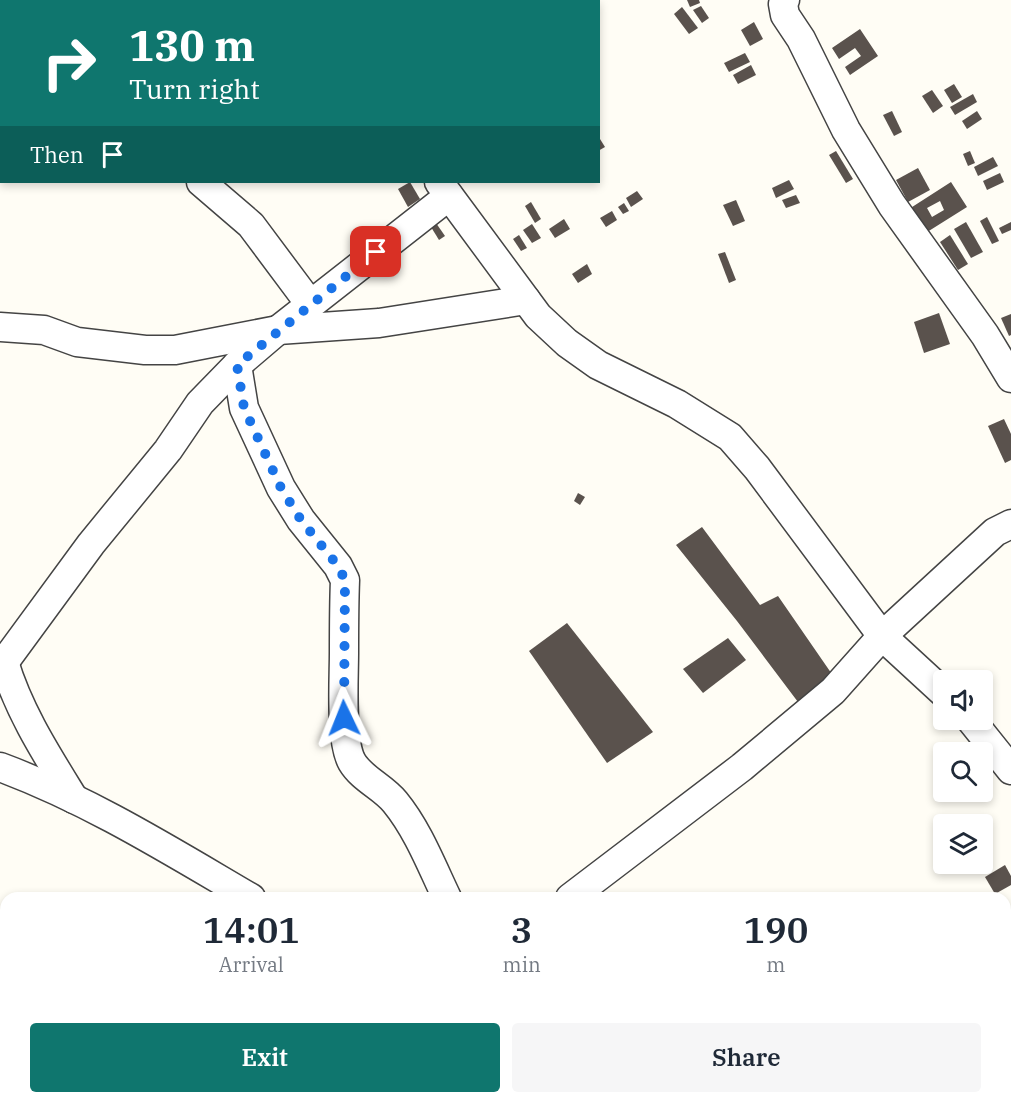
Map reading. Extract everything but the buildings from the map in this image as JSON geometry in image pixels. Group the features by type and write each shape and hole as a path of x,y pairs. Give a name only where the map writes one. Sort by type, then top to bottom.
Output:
{"street":[{"path":"785,0 783,4 785,15 801,39 846,130 892,205 985,335 1011,378"},
{"path":"202,183 251,225 310,304"},
{"path":"75,799 34,734 2,665 91,544 168,450 200,404 237,365 444,189 538,316 567,343 590,359 677,404 730,437 758,468 882,636 933,683"},
{"path":"0,327 44,330 77,342 145,350 175,350 278,330 379,323 526,300"},
{"path":"237,365 244,408 281,488 301,520 338,566 345,580 343,706 347,748 352,762 362,775 387,792 398,805 444,892"},
{"path":"578,892 742,767 833,691 882,636 995,532 1011,524"},
{"path":"979,730 1011,770"},
{"path":"0,767 30,778 113,817 241,892"}],"route":[{"path":"344,718 345,580 338,566 301,520 281,488 244,408 237,365 376,252"}]}
